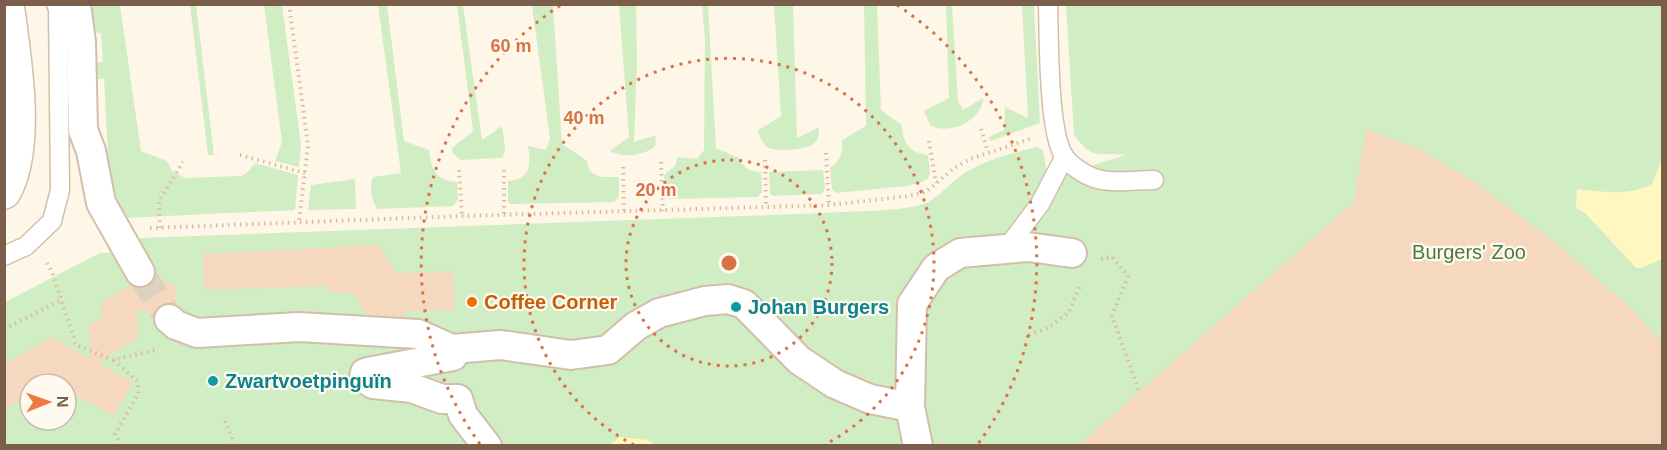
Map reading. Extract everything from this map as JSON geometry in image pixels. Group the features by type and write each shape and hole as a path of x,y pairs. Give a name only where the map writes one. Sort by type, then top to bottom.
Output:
{"street":[{"path":"4,192 15,162 18,83 7,4"},
{"path":"76,4 81,42 83,130 91,151 101,203 140,272"},
{"path":"918,446 910,407 912,304 936,268 960,253 1028,247 1082,257"},
{"path":"169,319 176,325 197,333 299,327 418,334 452,349 501,345 571,355 608,350 636,326 659,313 705,301 728,299 744,304 799,360 835,384 870,399 910,407"},
{"path":"452,349 453,356 368,372 364,378 373,384 412,388 442,399 458,399 463,416 488,446"}],"lane":[{"path":"4,256 26,246 52,221 60,190 56,4"},
{"path":"1047,4 1054,132 1064,158 1080,171 1094,178 1110,181 1154,180"},
{"path":"1006,249 1040,204 1064,158"}],"path":[{"path":"289,4 308,145 299,222"},
{"path":"981,129 988,152"},
{"path":"118,235 134,229 299,222 829,205 926,192 954,168 988,152 1054,132"},
{"path":"929,141 936,184"},
{"path":"826,153 829,205"},
{"path":"240,154 305,173"},
{"path":"765,160 766,207"},
{"path":"160,228 159,201 183,162"},
{"path":"661,162 663,211"},
{"path":"624,166 624,211"},
{"path":"459,170 462,216"},
{"path":"504,170 504,215"},
{"path":"1029,335 1048,328 1070,312 1082,257 1112,257 1128,276 1112,316 1139,391"},
{"path":"46,261 76,345 113,360 138,382 138,394 115,434 120,446"},
{"path":"4,329 61,300"},
{"path":"113,360 164,348"},
{"path":"225,421 232,438 232,446"}],"green space":[{"path":"88,5 120,5 141,151 167,161 172,171 185,178 241,176 247,173 255,163 298,175 295,210 125,218 110,197 104,79 94,79 94,63 103,62 101,33 93,32"},
{"path":"190,5 196,5 214,155 208,155"},
{"path":"264,5 282,5 301,145 299,167 275,161 282,142"},
{"path":"378,5 387,5 404,141 429,150 431,163 439,177 457,182 458,200 453,206 377,209 373,201 371,189 373,177 401,173"},
{"path":"457,5 463,5 482,140 502,126 505,148 503,157 461,160 453,153 452,148 473,131"},
{"path":"532,5 553,5 562,144 586,160 590,171 596,175 619,177 619,197 614,202 510,204 508,202 508,181 516,180 528,170 528,146 546,150 550,139"},
{"path":"619,5 636,5 637,62 634,142 656,135 655,146 633,155 621,155 610,151 629,137"},
{"path":"702,5 708,5 716,148 739,158 748,169 761,172 762,192 758,197 669,199 666,196 664,175 675,166 678,157 697,159 704,150 705,39"},
{"path":"774,5 793,5 797,138 819,127 816,140 804,148 771,149 764,144 757,131 781,116"},
{"path":"864,5 877,5 881,110 902,125 908,146 916,152 928,155 930,173 928,178 922,182 906,186 836,193 832,189 830,168 840,156 842,140 866,126"},
{"path":"946,5 952,5 958,101 963,110 983,98 981,106 971,120 946,129 930,125 924,111 949,98"},
{"path":"1022,5 1034,5 1040,123 991,141 989,137 1004,130 1005,107 1028,118"},
{"name":"Burgers' Zoo","path":"1066,5 1662,5 1662,445 5,446 5,302 100,253 145,251 137,241 140,238 891,210 926,203 967,171 986,162 1037,147 1043,150 1048,179 1126,155 1097,154 1086,149 1074,135"},
{"path":"823,170 825,188 822,194 773,196 770,193 769,172"},
{"path":"355,179 356,209 308,210 311,185"}],"sand":[{"path":"1662,159 1662,259 1636,268 1585,213 1576,208 1577,189 1625,192 1643,188 1652,184"},
{"path":"620,437 648,440 655,445 609,445"}],"building":[{"path":"1366,129 1419,149 1480,186 1557,244 1628,306 1662,342 1662,446 1078,446 1354,202"},
{"path":"378,245 396,273 453,271 454,310 406,311 403,317 367,314 353,293 331,293 326,286 204,290 203,254"},
{"path":"156,276 175,286 176,304 163,304 156,309 153,315 137,308 138,338 97,363 133,382 114,416 78,396 78,372 18,372 18,402 4,410 4,365 51,337 90,359 89,325 102,317 101,303 130,285 139,288 148,287"}],"tunnel":[{"path":"140,272 169,319"}],"place":[{"name":"Coffee Corner","path":"472,302"},
{"name":"Johan Burgers","path":"736,307"},
{"name":"Zwartvoetpinguïn","path":"213,381"}]}
